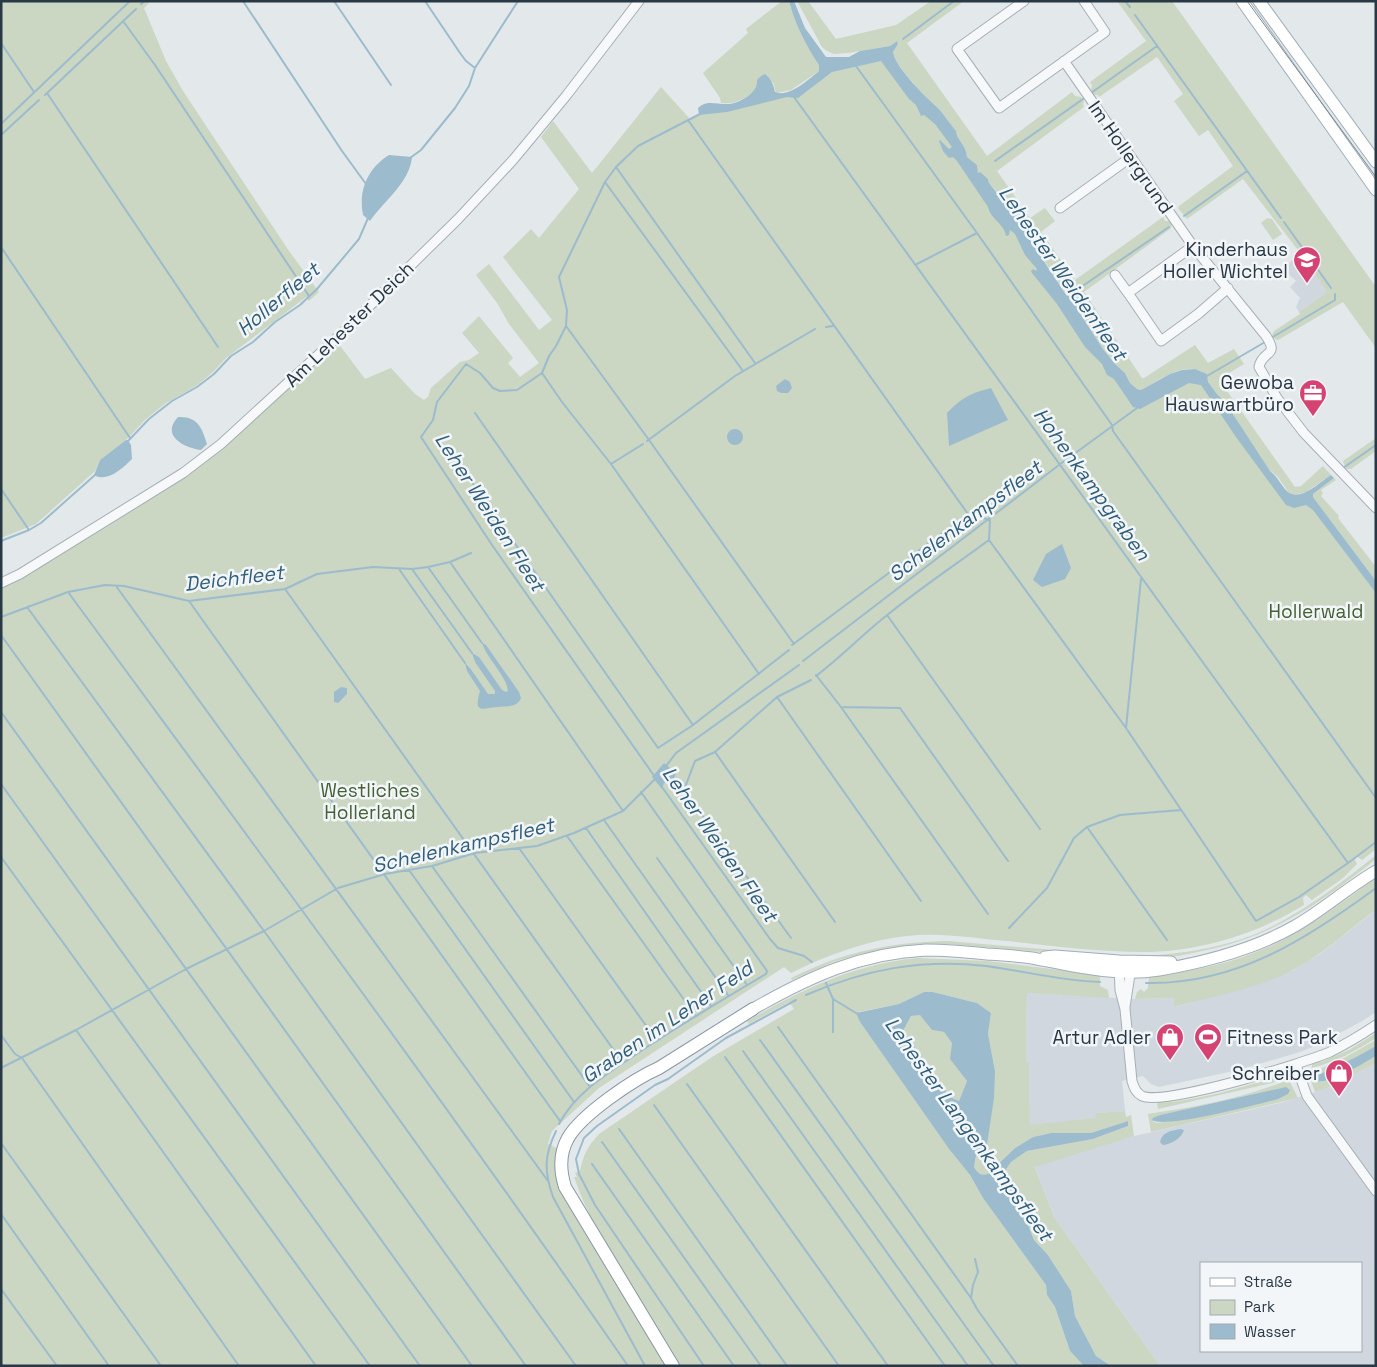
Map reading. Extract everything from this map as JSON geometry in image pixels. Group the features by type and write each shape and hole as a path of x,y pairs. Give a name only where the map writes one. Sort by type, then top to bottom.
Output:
{"highway":[{"path":"673,1366 591,1228 569,1195 561,1175 562,1156 568,1138 577,1127 604,1103 645,1074 659,1068 753,1009"}],"main road":[{"path":"1242,1 1376,190"},
{"path":"1259,1 1376,162"},
{"path":"1360,880 1376,864"},
{"path":"753,1009 793,986 858,961 927,950 1031,958 1056,964 1131,966 1195,962 1231,954 1266,941 1296,926 1360,880 1376,871"}],"street":[{"name":"Am Lehester Deich","path":"1,583 20,574 183,473 221,444 327,348 458,219 514,160 639,1"},
{"path":"1024,1 957,49 999,108 1105,32 1084,1"},
{"name":"Im Hollergrund","path":"1064,61 1193,246 1269,339 1272,349 1259,363 1259,366 1277,398 1304,433 1376,508"},
{"path":"1060,208 1131,157"},
{"path":"1128,293 1193,246"},
{"path":"1115,274 1161,341 1198,314 1228,288"},
{"path":"1119,966 1120,990 1125,1009 1132,1081 1135,1091 1143,1096 1152,1098 1180,1094 1296,1065 1330,1051 1376,1025"},
{"path":"1125,1009 1131,966"},
{"path":"1296,1065 1307,1096 1376,1191"}],"shaded area":[{"name":"Kinderhaus Holler Wichtel","path":"1301,254 1327,292 1299,312 1296,307 1300,298 1290,287 1296,281 1282,268"},
{"path":"1376,910 1376,1012 1362,1021 1320,1044 1300,1052 1238,1070 1159,1087 1151,1084 1143,1076 1122,1081 1125,1111 1096,1113 1096,1118 1030,1126 1029,1063 1026,1063 1027,993 1135,999 1174,998 1175,1007 1252,986 1294,970 1320,954"},
{"path":"1376,1063 1376,1366 1160,1366 1054,1217 1035,1166 1130,1137 1284,1102 1330,1087"}],"green space":[{"path":"1,1 151,1 144,8 166,61 183,91 289,251 319,292 309,301 306,297 226,358 196,386 166,403 146,419 126,440 100,460 95,471 36,524 1,538"},
{"path":"782,1 789,1 801,34 819,65 819,71 791,90 776,93 773,82 758,85 751,93 737,101 721,103 720,98 703,73 748,33 746,29"},
{"name":"Westliches Hollerland","path":"797,1 808,1 836,39 896,25 931,1 964,1 907,43 987,156 1072,92 1075,96 1081,97 1084,101 1084,107 997,171 1030,218 1045,208 1055,221 1041,232 1075,280 1163,217 1165,221 1170,221 1172,225 1170,229 1084,292 1142,378 1195,345 1208,363 1234,349 1244,364 1221,378 1220,381 1295,487 1301,486 1323,466 1331,475 1306,492 1294,495 1289,493 1278,477 1266,467 1287,497 1307,498 1376,586 1376,849 1362,860 1356,856 1354,858 1357,864 1343,878 1312,900 1306,895 1303,898 1304,905 1267,925 1206,945 1164,951 1126,952 957,936 918,935 891,938 861,945 818,960 791,973 784,967 599,1088 552,1131 548,1144 558,1149 557,1174 573,1211 666,1366 1,1366 1,585 45,563 187,476 248,425 338,343 365,379 391,368 415,394 424,400 428,397 431,388 460,362 469,360 479,353 462,333 479,316 513,358 508,363 520,377 539,363 509,324 497,303 476,275 489,264 539,330 552,320 503,257 531,229 539,238 579,189 541,137 553,121 592,173 661,87 690,119 705,112 798,93 827,70 869,55 888,54 1137,403 1182,374 1203,378 1261,459 1225,402 1208,382 1207,374 1193,369 1182,370 1164,377 1141,390 1130,383 1125,373 1103,349 1079,312 1073,297 1067,296 1051,274 1048,266 1004,200 989,183 988,179 978,173 977,165 967,157 956,131 939,109 912,82 895,59 893,52 898,44 897,41 890,46 834,54 822,47"},
{"path":"1117,1 1172,1 1376,287 1376,348 1343,302 1278,340 1272,335 1274,331 1300,314 1299,312 1327,292 1301,254 1243,179 1187,219 1178,208 1233,166 1208,130 1199,136 1174,101 1183,94 1157,57 1099,97 1098,95 1093,95 1090,82 1146,41"},
{"path":"1267,218 1272,219 1282,234 1273,240 1261,223"},
{"path":"1376,438 1376,451 1351,469 1346,469 1343,461"},
{"path":"1334,478 1336,480 1321,490 1323,493 1321,496 1339,516 1338,518 1376,567 1376,581 1313,497 1313,494"},
{"path":"1376,855 1376,859 1336,890 1273,928 1227,945 1194,953 1165,957 1142,956 1210,948 1260,932 1288,918 1314,901"},
{"path":"1376,878 1376,910 1327,948 1295,969 1251,987 1174,1007 1174,998 1135,999 1137,992 1141,989 1144,992 1148,988 1149,976 1200,969 1249,955 1281,941 1306,927"},
{"path":"947,941 1103,954 1103,957 947,944 908,945 860,954 833,962 792,980 791,978 830,961 867,950 886,946"},
{"path":"917,958 987,961 1100,975 1100,986 1108,990 1109,998 1027,993 1026,1062 1029,1062 1030,1125 1095,1118 1096,1113 1125,1111 1126,1117 1131,1115 1134,1136 1035,1167 1054,1217 1160,1366 1111,1366 1096,1356 1075,1316 1071,1291 1048,1255 1034,1240 1028,1225 1003,1184 1003,1174 1011,1162 1027,1151 1093,1139 1128,1126 1128,1121 1091,1133 1051,1133 1033,1137 1015,1148 988,1174 980,1174 974,1167 995,1071 988,1034 991,1013 977,1003 933,992 924,992 899,1004 859,1012 860,1022 1046,1285 1047,1295 1055,1307 1070,1351 1084,1366 680,1366 622,1274 583,1201 574,1177 577,1177 575,1173 580,1171 586,1151 599,1134 712,1057 794,1009 789,1002 749,1024 747,1021 768,1009 808,989 849,973 893,961"},
{"path":"920,1014 932,1030 944,1032 952,1043 951,1059 967,1081 959,1101 950,1097 903,1031 911,1016"},
{"path":"1376,1033 1376,1038 1353,1052 1329,1063 1312,1068 1312,1062 1317,1060 1321,1062 1349,1050"},
{"path":"1376,1040 1376,1046 1316,1076 1321,1082 1354,1069 1376,1056 1376,1063 1330,1087 1315,1092 1309,1075 1311,1072 1335,1063"},
{"path":"1280,1073 1282,1078 1272,1083 1158,1109 1157,1102 1170,1099 1172,1102 1185,1100 1239,1088 1279,1076"},
{"path":"1285,1081 1290,1082 1298,1098 1151,1132 1148,1114 1218,1102","holes":["1286,1087 1179,1120 1153,1122 1160,1115"]}],"water":[{"path":"789,1 794,1 805,28 826,57 849,57 860,51 890,46 897,41 898,44 893,52 895,59 912,82 939,109 956,131 967,157 977,165 978,173 980,172 988,179 989,183 1012,212 1067,296 1073,296 1079,312 1103,349 1125,373 1130,383 1141,390 1170,374 1182,370 1195,369 1207,374 1208,382 1225,402 1270,471 1288,492 1293,494 1305,493 1331,475 1334,478 1313,494 1313,497 1376,581 1376,593 1313,510 1306,505 1294,508 1286,505 1201,385 1189,383 1140,409 1133,407 1114,379 1107,375 1102,364 1085,347 1057,304 1032,273 1033,269 1036,271 1037,269 1025,255 1015,234 1010,230 1009,235 1006,236 1003,228 992,215 957,161 953,157 949,158 943,151 939,141 949,149 952,147 935,124 924,115 921,116 916,105 909,99 881,61 832,72 798,98 787,97 727,112 699,115 698,108 701,105 712,103 729,104 738,102 748,96 755,89 757,80 765,74 772,82 775,92 781,93 799,87 819,71 819,65 801,34"},
{"path":"389,155 412,157 410,166 402,183 370,221 363,215 363,188 375,166"},
{"path":"785,379 790,382 792,388 788,393 781,393 777,391 776,386"},
{"path":"991,388 1008,420 949,446 947,413 957,403 967,397"},
{"path":"178,417 190,418 201,428 207,444 201,450 182,444 173,435 173,424"},
{"path":"732,429 738,429 743,434 741,443 732,445 727,440 727,434"},
{"path":"126,440 131,445 132,459 109,476 99,477 94,475 100,460"},
{"path":"1062,544 1071,568 1065,579 1042,587 1033,580 1046,554"},
{"path":"482,643 486,645 519,692 521,698 517,703 511,706 483,709 478,706 480,691 467,671 465,663 488,694 495,694 495,691 475,662 472,653 479,657 502,690 508,691 504,679"},
{"path":"341,687 347,688 347,694 338,703 334,702 334,692"},
{"path":"664,763 676,773 673,782 664,783 662,789 652,777"},
{"path":"924,992 933,992 977,1003 991,1013 988,1034 995,1071 994,1098 986,1151 976,1156 974,1167 979,1173 983,1175 988,1174 1015,1148 1033,1137 1051,1133 1091,1133 1128,1121 1128,1126 1093,1139 1027,1151 1011,1162 1003,1174 1003,1184 1028,1225 1034,1240 1048,1255 1071,1291 1075,1316 1096,1356 1111,1366 1084,1366 1070,1351 1055,1307 1047,1295 1046,1285 860,1022 856,1013 899,1004","holes":["920,1015 932,1030 944,1032 952,1043 950,1059 967,1081 959,1101 950,1097 903,1031 911,1016"]},
{"path":"1376,1046 1376,1056 1337,1077 1314,1081 1316,1076"},
{"path":"1286,1087 1290,1090 1288,1094 1278,1099 1252,1106 1192,1119 1160,1122 1152,1120 1160,1115"},
{"path":"1180,1129 1184,1130 1181,1136 1169,1144 1163,1145 1160,1142 1165,1134"}],"waterway":[{"path":"1,124 130,1"},
{"path":"141,4 144,1"},
{"path":"243,1 342,151 366,184"},
{"path":"334,1 391,85"},
{"path":"425,1 460,53 475,68"},
{"name":"Hollerfleet","path":"410,158 421,150 455,108 469,86 475,68 518,1"},
{"path":"903,39 954,1"},
{"path":"1125,1 1130,7"},
{"path":"45,95 136,9"},
{"path":"1135,15 1281,218"},
{"path":"123,21 155,65 309,296"},
{"path":"1,43 34,92"},
{"path":"1091,93 1157,46"},
{"path":"856,66 977,233 1112,425 1113,431 1376,798"},
{"path":"47,93 218,347"},
{"name":"Hohenkampgraben","path":"794,97 1348,863 1376,842"},
{"path":"995,161 1083,99"},
{"path":"1,135 39,100"},
{"name":"Leher Weiden Fleet","path":"655,777 492,545 421,437 433,420 437,402 466,364 480,373 493,388 500,391 517,390 542,373 566,326 567,310 559,277 605,182 616,167 638,146 700,114"},
{"path":"688,120 968,514 990,520 989,540 1126,728 1256,921 1299,897 1348,863"},
{"path":"616,167 755,363"},
{"path":"1184,216 1247,171"},
{"path":"605,182 743,371"},
{"name":"Hollerfleet","path":"128,441 149,419 172,401 197,387 214,374 231,356 253,342 275,322 300,305 317,289 359,239 368,218"},
{"path":"1284,222 1331,288"},
{"name":"Lehester Weidenfleet","path":"1084,285 1169,227"},
{"path":"917,264 977,233"},
{"path":"1,247 130,438"},
{"path":"1271,338 1335,300 1335,294"},
{"path":"566,326 794,644"},
{"path":"826,327 833,326"},
{"path":"647,441 735,376 815,329"},
{"path":"1207,376 1265,342"},
{"path":"542,373 562,402 611,464 759,674"},
{"name":"Schelenkampsfleet","path":"803,661 1059,465 1137,408 1137,406"},
{"path":"475,413 693,725"},
{"path":"611,464 643,444"},
{"path":"1343,468 1376,445"},
{"path":"448,448 658,748 693,725 789,650"},
{"name":"Hollerfleet","path":"1,541 41,523 95,475"},
{"path":"1,489 29,530"},
{"path":"792,645 968,514"},
{"path":"816,676 877,623 989,540"},
{"name":"Deichfleet","path":"1,617 68,592 105,585 124,586 189,601 285,589 317,574 373,567 412,569 428,567 450,562 471,553"},
{"path":"450,562 623,811"},
{"path":"428,567 482,643"},
{"path":"399,569 465,663"},
{"path":"412,569 472,653"},
{"path":"1126,728 1141,579"},
{"path":"116,586 548,1181"},
{"path":"285,589 623,1063"},
{"path":"68,592 421,1073 628,1366"},
{"path":"189,601 560,1121"},
{"path":"27,607 264,931 576,1366"},
{"path":"887,615 1040,829"},
{"path":"1,635 526,1366"},
{"name":"Schelenkampsfleet","path":"666,766 676,753 799,665"},
{"path":"816,675 841,707 988,914"},
{"path":"791,938 684,790 695,761 715,752 777,697 811,680"},
{"path":"777,697 921,901"},
{"path":"841,707 900,708 1008,861"},
{"path":"1,712 472,1366"},
{"path":"715,752 835,922"},
{"name":"Schelenkampsfleet","path":"1,1068 76,1030 186,969 264,931 338,888 385,874 432,866 475,853 537,846 574,833 623,811 655,779"},
{"path":"1,784 420,1366"},
{"name":"Leher Weiden Fleet","path":"662,787 770,939 778,948 804,956 812,962"},
{"name":"Graben im Leher Feld","path":"559,1124 574,1103 592,1085 667,1034 766,974 767,971 641,792"},
{"path":"1009,928 1047,888 1074,838 1087,827 1120,815 1181,810"},
{"path":"604,820 728,995"},
{"path":"1087,827 1167,940"},
{"path":"586,828 711,1006"},
{"path":"567,836 695,1015"},
{"path":"519,848 657,1041"},
{"path":"1,857 370,1366"},
{"path":"657,858 747,985"},
{"path":"432,866 590,1087"},
{"path":"409,870 574,1102"},
{"name":"Lehester Langenkampsfleet","path":"1146,983 1179,982 1210,976 1240,967 1297,941 1324,925 1376,888"},
{"name":"Lehester Langenkampsfleet","path":"806,995 828,986 872,973 894,968 938,964 986,966 1057,978 1100,982"},
{"name":"Lehester Langenkampsfleet","path":"826,983 833,999 856,1013"},
{"path":"833,999 833,1032"},
{"path":"704,1366 595,1205 579,1174 576,1159 584,1138 597,1126 726,1038 796,1000"},
{"path":"778,1027 971,1298"},
{"path":"76,1030 316,1366"},
{"path":"1,1035 15,1054 22,1058 239,1366"},
{"path":"760,1040 994,1366"},
{"path":"743,1051 968,1366"},
{"path":"725,1057 945,1366"},
{"path":"687,1084 888,1366"},
{"path":"654,1105 839,1366"},
{"path":"619,1129 787,1366"},
{"name":"Graben im Leher Feld","path":"556,1131 547,1156 548,1179 553,1197 645,1366"},
{"path":"602,1142 761,1366"},
{"path":"1,1143 161,1366"},
{"path":"592,1164 734,1366"},
{"path":"1,1214 109,1366"},
{"path":"975,1259 978,1272 971,1298 1018,1366"},
{"path":"1,1289 57,1366"}],"tram line":[{"path":"1247,1 1376,177"}],"place":[{"name":"Kinderhaus Holler Wichtel","path":"1307,284"},
{"name":"Gewoba Hauswartbüro","path":"1313,417"},
{"name":"Artur Adler","path":"1170,1061"},
{"name":"Fitness Park","path":"1208,1061"},
{"name":"Schreiber","path":"1339,1097"}],"park label":[{"name":"Hollerwald","path":"1316,611"}]}
